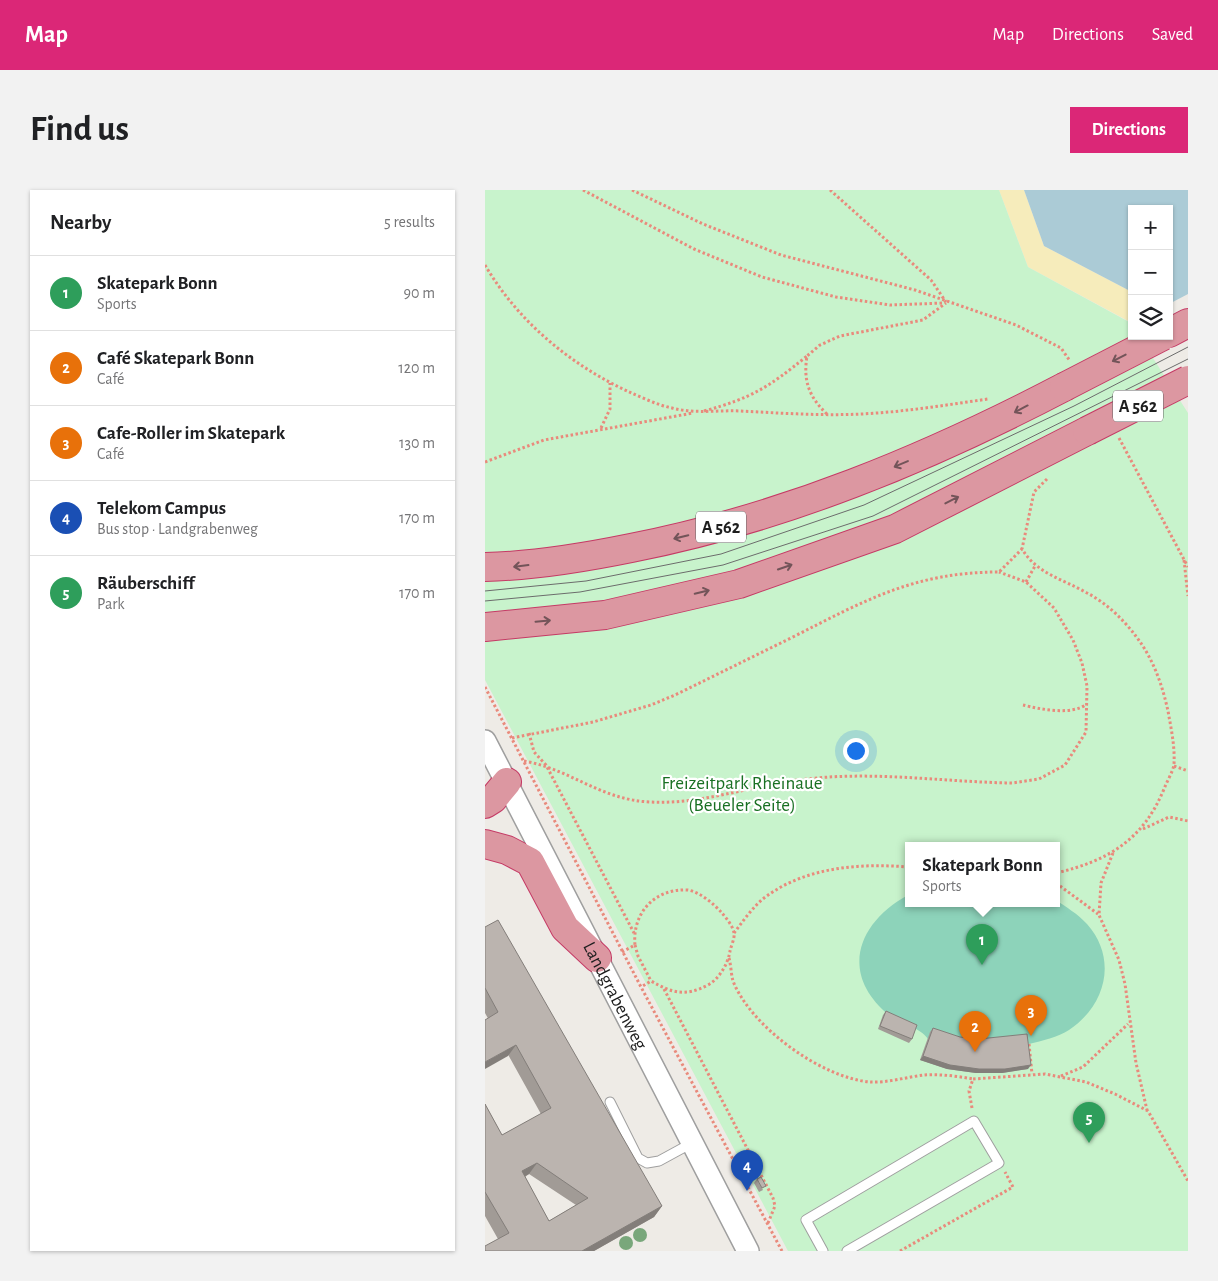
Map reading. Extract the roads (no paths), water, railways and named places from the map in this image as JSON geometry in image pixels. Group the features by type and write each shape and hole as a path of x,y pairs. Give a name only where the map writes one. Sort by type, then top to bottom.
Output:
{"highway":[{"path":"1173,331 1188,323"},
{"name":"A 562","path":"485,567 513,567 577,559 653,544 710,531 795,505 849,486 946,445 1155,340"},
{"name":"A 562","path":"488,626 605,615 739,584 895,528 1188,380"},
{"path":"485,804 493,799 496,783"},
{"path":"485,844 507,850 529,862 565,928 609,955"}],"street":[{"name":"Landgrabenweg","path":"485,741 496,783 609,955 692,1143 748,1251"}],"lane":[{"path":"610,1102 638,1158 647,1164 659,1161 692,1143"},
{"path":"823,1251 806,1220 974,1121 999,1163 847,1251"}],"water":[{"path":"1024,190 1188,190 1188,361 1173,339 1173,205 1128,205 1128,290 1044,246"}],"tram line":[{"path":"485,591 586,581 721,554 864,505 1074,406 1188,347"},
{"path":"485,601 580,592 723,565 873,516 1188,359"}],"place":[{"name":"Skatepark Bonn","path":"982,965"},
{"name":"Cafe-Roller im Skatepark","path":"1031,1036"},
{"name":"Café Skatepark Bonn","path":"975,1052"},
{"name":"Räuberschiff","path":"1089,1143"},
{"name":"Telekom Campus","path":"747,1191"}],"park label":[{"name":"Freizeitpark Rheinaue (Beueler Seite)","path":"742,793"}]}
